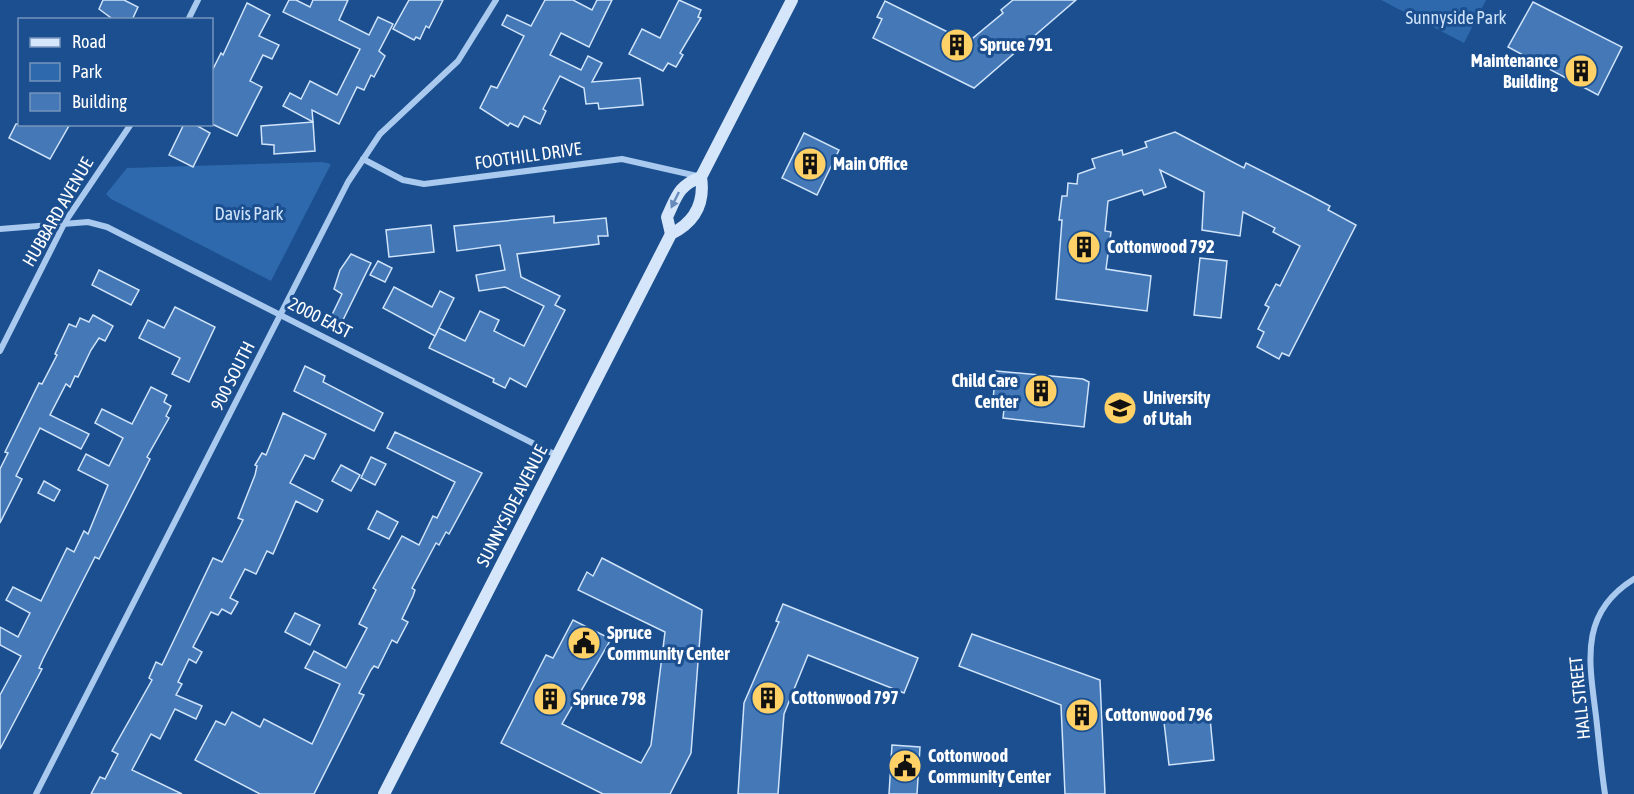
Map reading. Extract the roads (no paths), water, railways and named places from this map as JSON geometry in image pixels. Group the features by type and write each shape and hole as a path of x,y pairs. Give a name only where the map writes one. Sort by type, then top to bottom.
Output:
{"main road":[{"name":"SUNNYSIDE AVENUE","path":"384,794 671,234 688,226 704,195 701,177 792,0"},
{"name":"SUNNYSIDE AVENUE","path":"671,234 667,217 683,184 701,177"}],"street":[{"path":"189,18 198,0"},
{"name":"900 SOUTH","path":"36,794 363,159 380,134 458,61 496,0"},
{"name":"HUBBARD AVENUE","path":"0,351 65,222 130,126"},
{"name":"FOOTHILL DRIVE","path":"363,159 403,180 424,184 442,184 622,159 701,177"},
{"path":"0,229 65,222"},
{"name":"2000 EAST","path":"65,222 88,222 107,227 558,456"},
{"name":"HALL STREET","path":"1605,794 1590,667 1591,639 1605,604 1634,579"}],"place":[{"name":"Spruce 791","path":"957,45"},
{"name":"Maintenance Building","path":"1581,71"},
{"name":"Main Office","path":"810,164"},
{"name":"Cottonwood 792","path":"1084,247"},
{"name":"Child Care Center","path":"1041,391"},
{"name":"University of Utah","path":"1120,408"},
{"name":"Spruce Community Center","path":"584,643"},
{"name":"Cottonwood 797","path":"768,698"},
{"name":"Spruce 798","path":"550,699"},
{"name":"Cottonwood 796","path":"1082,715"},
{"name":"Cottonwood Community Center","path":"905,766"}],"park label":[{"name":"Sunnyside Park","path":"1456,18"},
{"name":"Davis Park","path":"249,214"}]}
